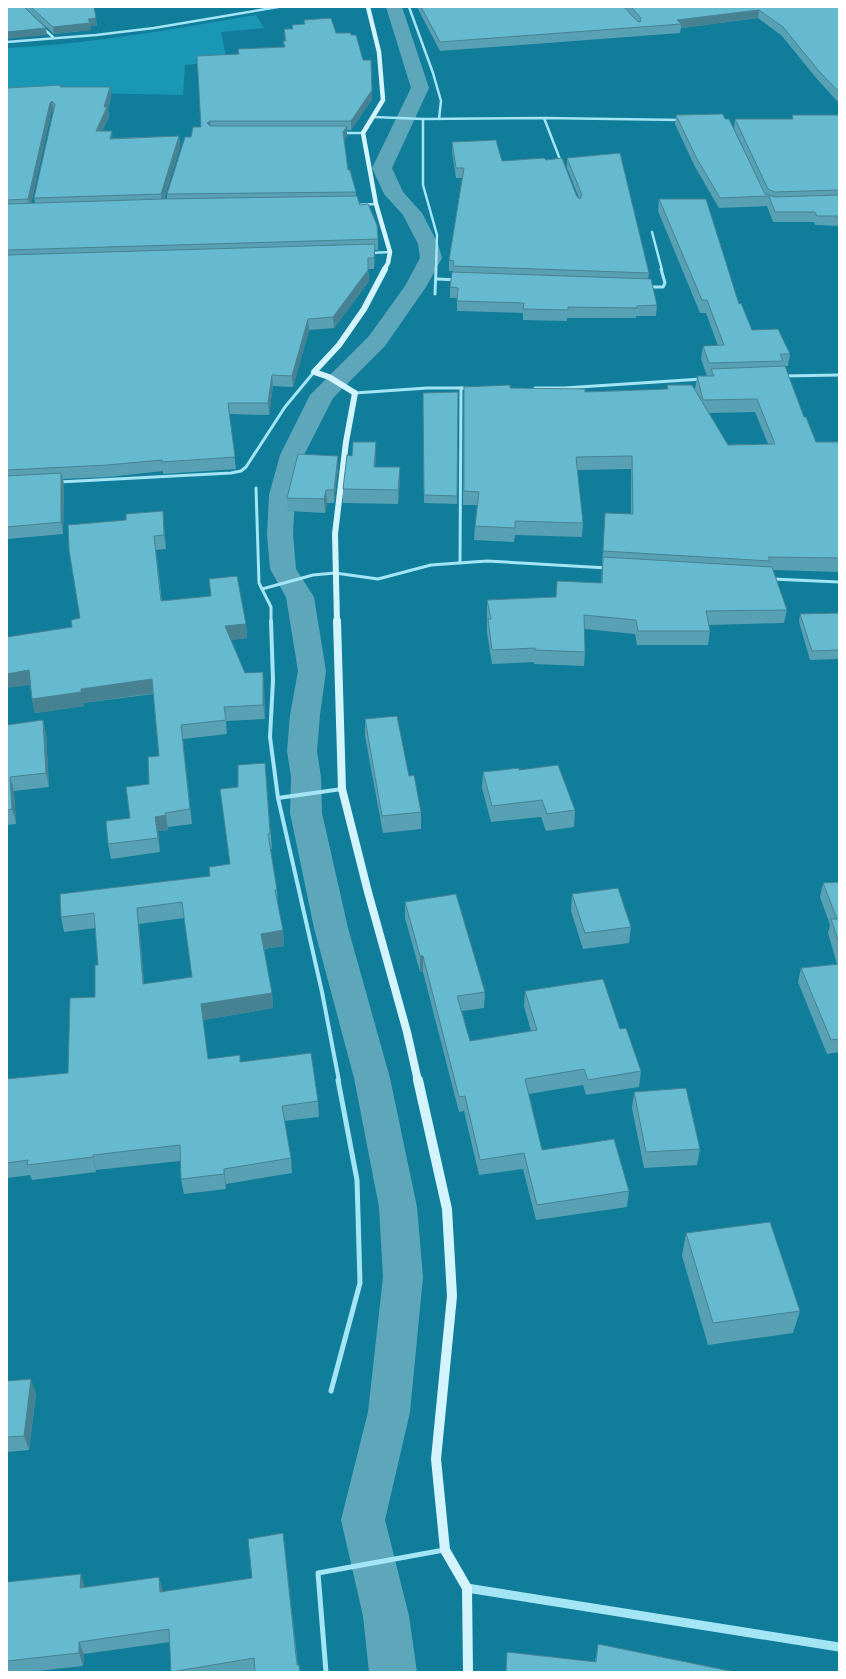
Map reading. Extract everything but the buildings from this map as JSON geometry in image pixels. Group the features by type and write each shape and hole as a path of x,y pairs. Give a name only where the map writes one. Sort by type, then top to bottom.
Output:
{"main road":[{"path":"368,7 379,52 383,100 363,133 376,204 390,252 388,263 364,309 339,345 314,372 329,377 355,393 346,442 335,534 342,789 368,892 407,1032 447,1208 452,1296 436,1459 445,1550 467,1588 468,1672"}],"street":[{"path":"7,42 154,28 278,7"},
{"path":"409,7 428,59 441,101 439,119"},
{"path":"43,28 54,38"},
{"path":"374,117 423,119 544,118 687,120"},
{"path":"544,118 561,162"},
{"path":"423,119 423,185 437,234 436,294"},
{"path":"340,133 363,133"},
{"path":"352,205 376,204"},
{"path":"642,286 663,287 665,283 652,232"},
{"path":"366,253 390,252"},
{"path":"437,279 461,280"},
{"path":"53,482 231,473 241,471 246,467 285,407 314,372"},
{"path":"778,376 839,375"},
{"path":"532,388 564,388 709,378"},
{"path":"355,393 427,388 476,388"},
{"path":"460,563 461,388"},
{"path":"256,488 258,583 271,607 273,680 270,737 278,798 322,992 357,1180 360,1283 331,1391"},
{"path":"262,589 313,575 335,573 378,579 431,565 487,561 613,569"},
{"path":"769,579 839,582"},
{"path":"278,798 342,789"},
{"path":"326,1672 318,1573 445,1550"},
{"path":"467,1588 839,1647"}],"shaded area":[{"path":"256,15 264,28 221,32 227,61 185,65 183,95 35,92 7,94 7,48 70,43 163,31"}],"waterway":[{"path":"393,1672 386,1616 363,1520 389,1412 403,1277 398,1207 372,1078 331,928 306,813 306,777 302,751 305,715 312,671 300,597 283,569 280,534 282,495 292,455 322,395 377,341 415,287 431,258 428,244 412,213 394,194 382,168 420,88 394,7"}]}
